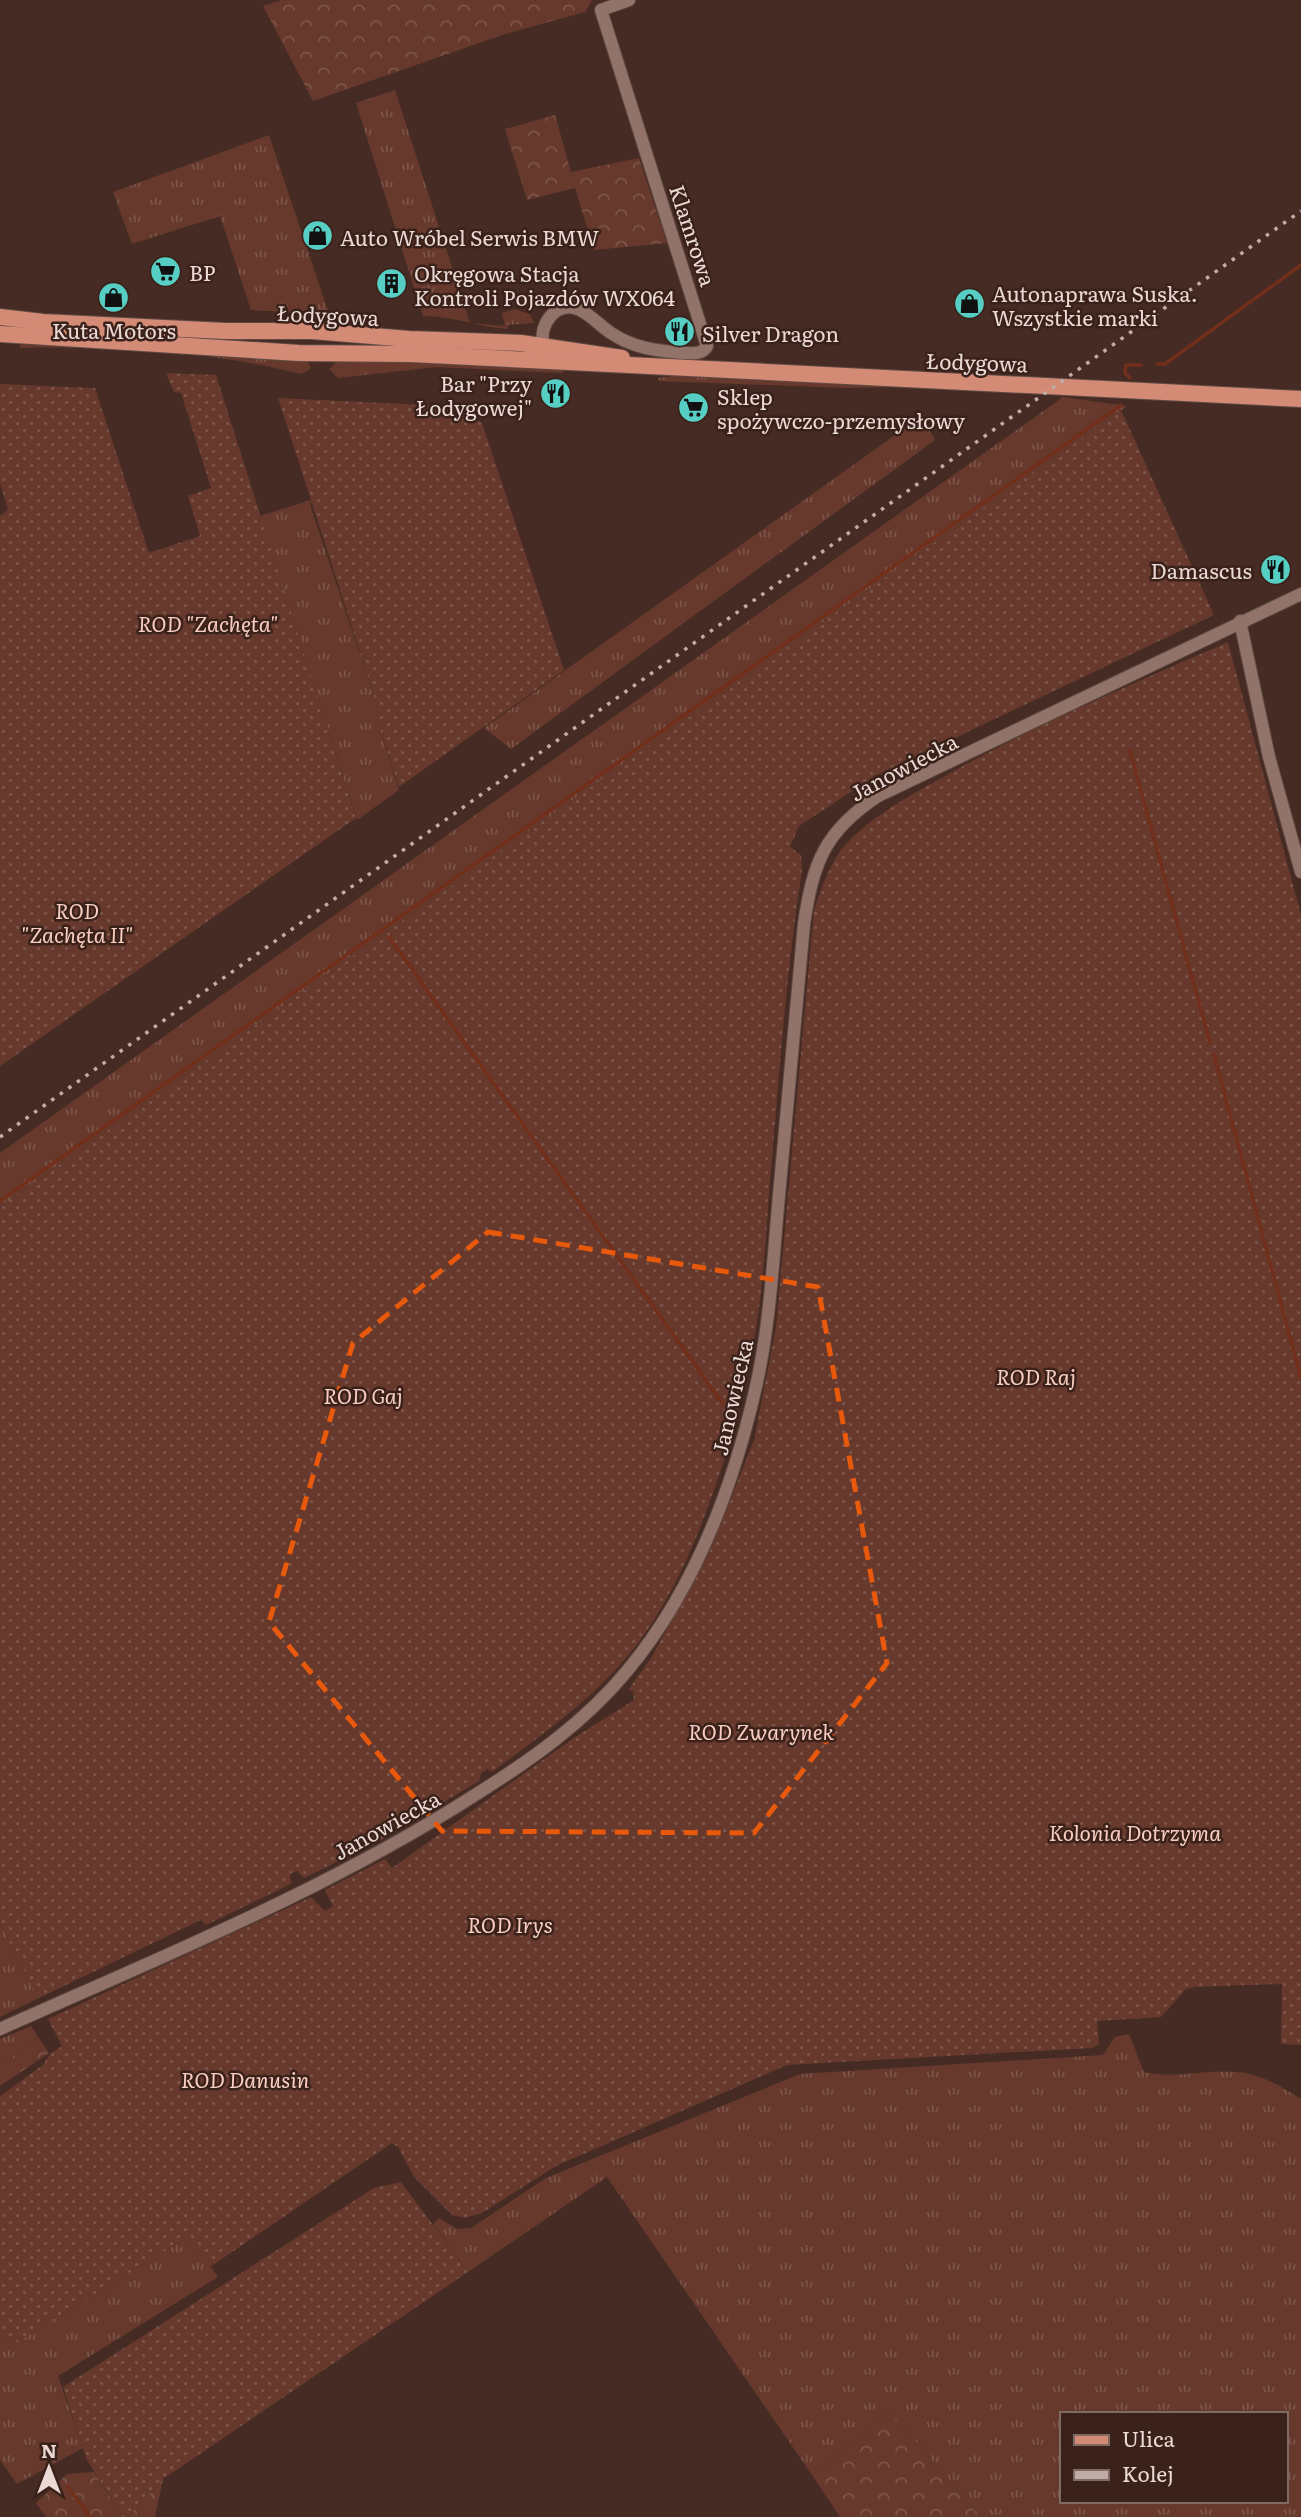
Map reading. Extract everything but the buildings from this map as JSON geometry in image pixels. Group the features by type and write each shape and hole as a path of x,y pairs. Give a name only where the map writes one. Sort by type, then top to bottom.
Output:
{"main road":[{"name":"Łodygowa","path":"0,317 225,331 304,331 651,366 1301,399"},
{"name":"Łodygowa","path":"0,334 299,353 542,354"}],"street":[{"name":"Klamrowa","path":"542,354 542,327 563,309 577,308 618,337 646,349 696,354 707,346 601,10 629,0"},
{"name":"Janowiecka","path":"0,2029 190,1944 423,1829 510,1773 567,1731 630,1669 666,1616 706,1540 733,1473 755,1389 770,1300 804,924 813,877 827,844 844,821 878,796 1301,594"},
{"path":"1235,624 1301,872"}],"highlighted area":[{"path":"488,1232 818,1287 887,1663 754,1833 442,1831 269,1622 353,1343"}],"green space":[{"path":"281,0 592,0 585,12 502,35 313,101 263,6"},
{"path":"395,90 470,323 423,316 356,103"},
{"path":"555,115 571,172 639,158 667,243 594,250 575,188 527,200 505,129"},
{"path":"269,135 329,314 251,310 220,216 132,244 113,192"},
{"path":"515,309 530,314 534,323 508,325 507,329 472,323 505,326 502,313"},
{"path":"29,343 308,361 311,369 301,374 232,360 162,352 20,348 20,345"},
{"path":"341,358 564,369 563,373 436,367 338,378 329,369"},
{"name":"ROD \"Zachęta II\"","path":"166,373 216,375 356,818 0,1066 0,516 8,510 0,483 0,384 95,388 149,553 200,536 188,496 211,488 181,393 174,392"},
{"path":"682,375 909,387 847,388 658,381 658,378"},
{"path":"1063,397 1127,406 0,1207 0,1153"},
{"name":"ROD \"Zachęta\"","path":"278,398 448,406 482,423 564,670 399,787 377,719 378,708"},
{"name":"ROD Gaj","path":"1121,410 1214,615 875,776 799,826 790,847 801,855 802,870 787,987 763,1268 752,1353 738,1409 733,1412 728,1428 732,1436 712,1497 688,1557 657,1615 605,1681 576,1708 496,1769 491,1772 487,1769 481,1773 479,1781 379,1841 304,1878 297,1871 290,1874 291,1884 206,1925 201,1920 39,1998 0,1924 0,1207"},
{"path":"922,416 935,440 511,749 484,728"},
{"path":"311,500 311,508 378,708 377,719 399,790 357,820 260,516"},
{"path":"1228,642 1301,915 1301,2045 1281,2044 1282,1984 1194,1987 1186,1989 1161,2017 1097,2021 1099,2044 1092,2048 787,2065 556,2166 482,2213 465,2218 452,2215 414,2177 398,2147 392,2143 210,2267 188,2237 17,2342 0,2339 0,2096 43,2065 50,2054 62,2046 48,2019 311,1897 325,1911 333,1906 325,1890 385,1859 392,1868 575,1737 634,1700 633,1691 628,1690 651,1658 711,1548 754,1440 776,1327 814,910 827,875 841,850 884,812 986,754 1088,704"},
{"path":"0,1924 39,1998 0,2017"},
{"path":"31,2026 39,2038 0,2064 0,2039"},
{"path":"1129,2034 1144,2072 1168,2075 1224,2071 1245,2073 1270,2081 1301,2099 1301,2517 980,2517 891,2412 812,2475 607,2177 468,2272 433,2224 439,2218 457,2229 471,2228 546,2178 800,2074 1103,2055 1115,2037"},
{"path":"39,2038 49,2053 0,2086 0,2064"},
{"path":"401,2182 468,2272 163,2479 127,2517 123,2517 86,2458 63,2387 374,2188"},
{"path":"188,2237 218,2277 58,2376 83,2448 17,2484 0,2460 0,2339 17,2342"},
{"path":"891,2412 980,2517 840,2517 812,2475"},
{"path":"94,2472 123,2517 46,2517 36,2503 67,2474"},
{"path":"163,2479 155,2517 127,2517"}],"waterway":[{"path":"1157,364 1165,364 1301,265"},
{"path":"1130,378 1125,373 1126,365 1141,365"},
{"path":"0,1201 1121,405"},
{"path":"1130,751 1210,1043"},
{"path":"389,937 723,1404"},
{"path":"1214,1055 1301,1378"},
{"path":"68,2487 90,2517"}],"railway":[{"path":"0,1137 1301,211"}],"place":[{"name":"Auto Wróbel Serwis BMW","path":"317,236"},
{"name":"BP","path":"166,271"},
{"name":"Okręgowa Stacja Kontroli Pojazdów WX064","path":"391,284"},
{"name":"Kuta Motors","path":"114,297"},
{"name":"Autonaprawa Suska. Wszystkie marki","path":"969,304"},
{"name":"Silver Dragon","path":"679,332"},
{"name":"Bar \"Przy Łodygowej\"","path":"555,394"},
{"name":"Sklep spożywczo-przemysłowy","path":"694,407"},
{"name":"Damascus","path":"1275,569"}],"park label":[{"name":"ROD Raj","path":"1036,1375"},
{"name":"ROD Zwarynek","path":"761,1730"},
{"name":"Kolonia Dotrzyma","path":"1135,1831"},
{"name":"ROD Irys","path":"510,1923"},
{"name":"ROD Danusin","path":"245,2078"}]}
